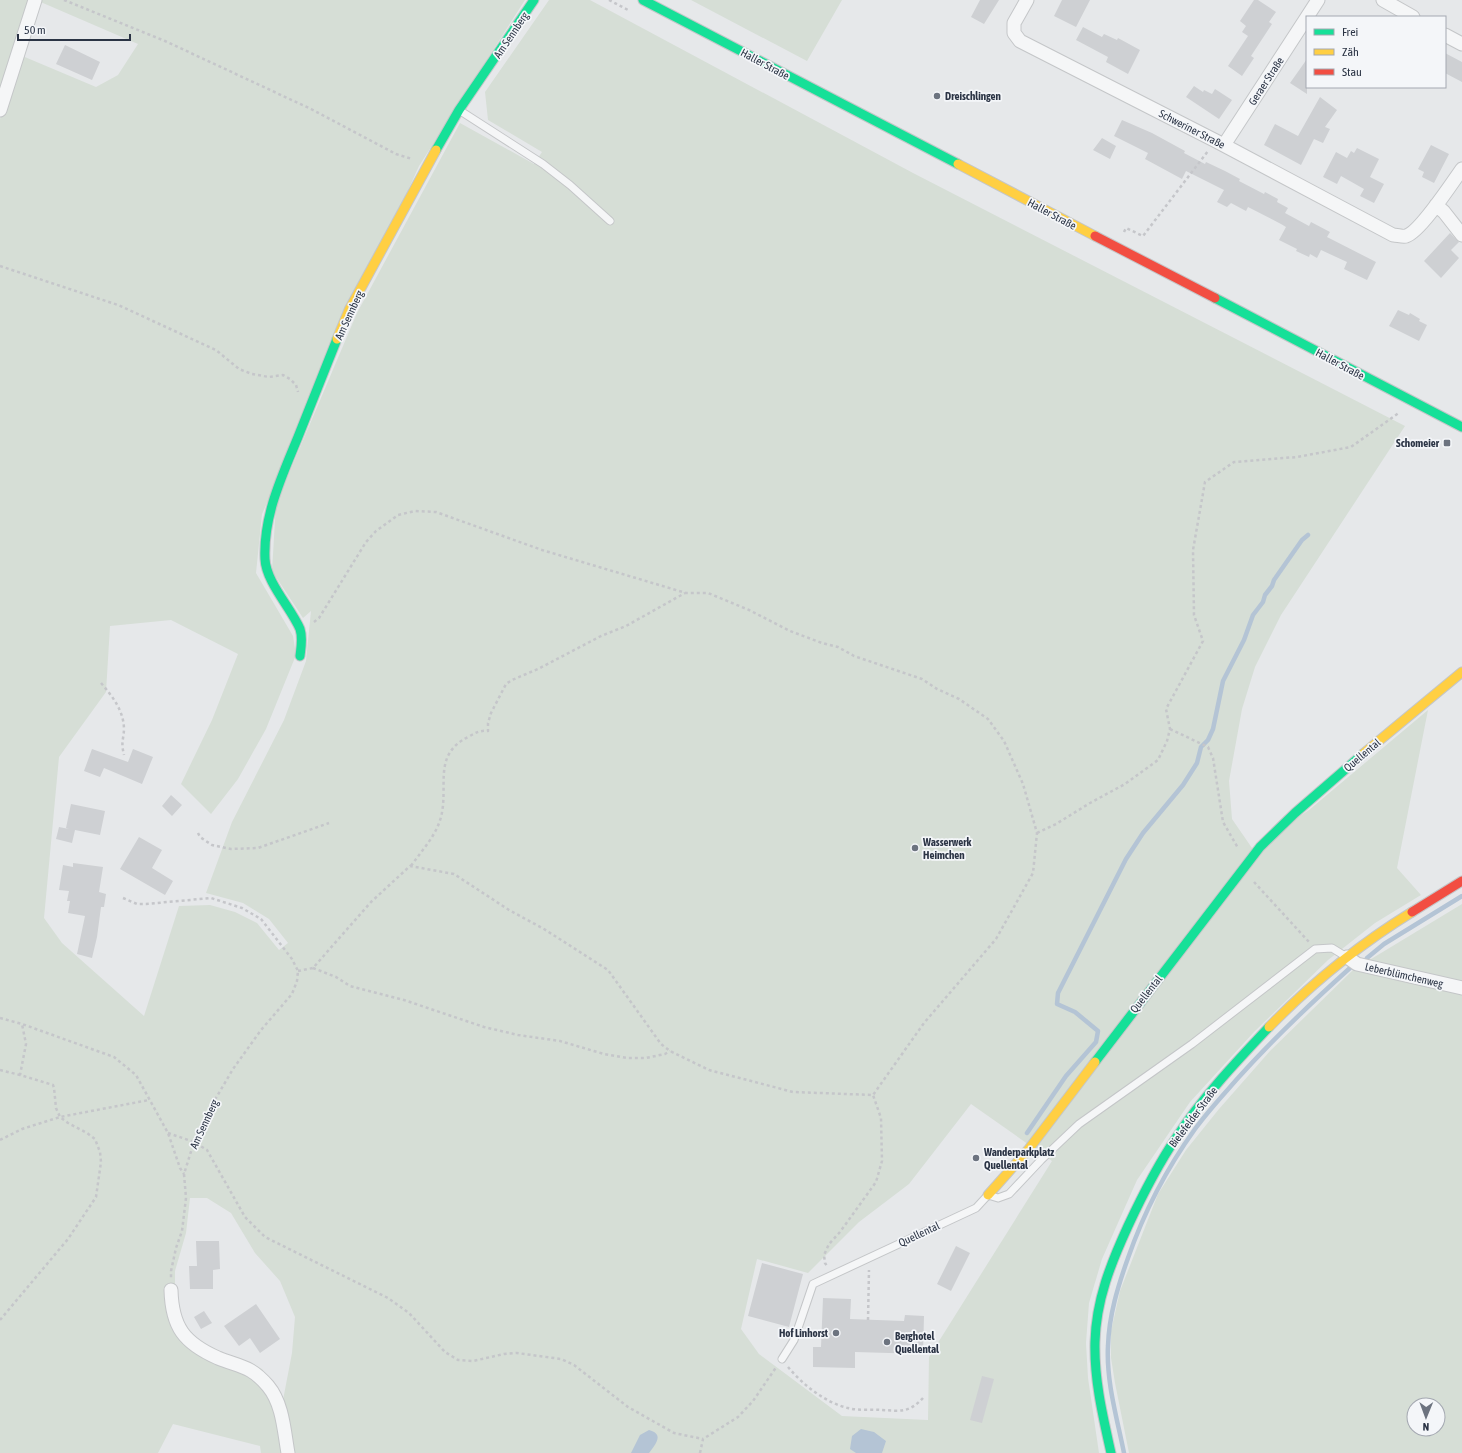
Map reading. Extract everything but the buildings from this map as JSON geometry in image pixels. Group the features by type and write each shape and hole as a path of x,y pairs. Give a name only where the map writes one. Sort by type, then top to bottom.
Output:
{"main road":[{"name":"Am Sennberg","path":"300,656 302,643 300,630 268,573 266,560 266,540 269,516 278,487 349,310 428,162 459,110 534,0"},
{"name":"Haller Straße","path":"643,0 1462,427"},
{"name":"Quellental","path":"988,1194 1028,1150 1260,848 1295,813 1462,672"},
{"name":"Bielefelder Straße","path":"1111,1453 1097,1379 1095,1342 1101,1300 1112,1262 1143,1195 1170,1147 1197,1109 1226,1073 1301,996 1347,957 1383,930 1462,882"}],"street":[{"path":"0,110 35,0"},
{"name":"Schweriner Straße","path":"1027,0 1014,24 1014,33 1020,41 1220,143 1393,234 1406,236 1416,229 1436,205"},
{"name":"Geraer Straße","path":"1308,16 1318,0"},
{"path":"1383,0 1411,16"},
{"name":"Geraer Straße","path":"1220,143 1306,18"},
{"path":"1446,36 1462,44"},
{"path":"1462,169 1436,205 1444,212 1462,235"},
{"name":"Leberblümchenweg","path":"1347,957 1357,964 1462,988"},
{"path":"170,1290 171,1306 176,1323 196,1347 218,1358 250,1369 268,1387 280,1409 288,1453"}],"lane":[{"path":"459,110 543,164 570,185 610,221"},
{"path":"988,1194 998,1198 1010,1194 1041,1160 1079,1124 1192,1044 1315,949 1332,948 1347,957"},
{"name":"Quellental","path":"782,1359 794,1340 813,1284 976,1208 988,1194"}],"path":[{"path":"64,0 166,40 311,109 396,154 410,159 428,162"},
{"path":"1125,231 1126,228 1143,236 1220,143"},
{"path":"0,266 118,305 216,350 240,368 252,374 269,377 282,376 290,379 296,385 299,396"},
{"path":"1037,833 1056,824 1125,784 1158,760 1167,741 1170,729 1166,709 1203,641 1194,615 1193,550 1205,482 1234,462 1297,457 1351,447 1401,411"},
{"path":"300,630 319,618 366,542 376,530 398,516 415,511 436,512 542,550 686,593 708,593 749,610 790,631 822,643 838,647 854,656 922,680 959,699 988,719 1004,741 1023,784 1037,833 1033,873 996,939 924,1023 873,1095"},
{"path":"313,968 371,902 410,866 435,833 441,815 444,768 449,753 463,739 481,730 488,731 488,723 491,712 506,684 601,636 626,626 686,593"},
{"path":"101,683 114,698 122,714 124,730 121,744 124,755"},
{"path":"1170,729 1208,747 1213,758 1223,822 1248,863 1250,878 1315,949"},
{"path":"198,833 200,837 212,845 231,849 258,848 329,824"},
{"path":"410,866 454,874 509,910 544,929 608,970 661,1044 670,1051 709,1070 793,1092 873,1095"},
{"path":"123,898 137,904 146,904 211,898 242,908 261,919 292,958 298,971 313,968 336,977 350,986 404,1000 491,1029 560,1041 604,1054 628,1058 646,1058 665,1054 670,1051"},
{"name":"Am Sennberg","path":"170,1290 171,1271 176,1248 182,1231 186,1198 184,1174 194,1142 206,1115 233,1069 261,1030 292,994 298,981 298,971"},
{"path":"0,1018 22,1024 114,1056 136,1075 168,1133 180,1168 184,1174"},
{"path":"20,1075 26,1044 22,1024"},
{"path":"0,1070 53,1085 56,1108 60,1117 95,1139 100,1152 101,1162 96,1197 68,1240 0,1320"},
{"path":"833,1275 825,1263 824,1255 829,1244 840,1232 876,1182 882,1161 881,1118 873,1095"},
{"path":"0,1140 22,1129 60,1117 149,1100"},
{"path":"168,1133 194,1142 207,1150 245,1217 264,1237 388,1298 409,1313 445,1352 458,1360 473,1361 504,1354 517,1353 561,1359 574,1365 628,1407 674,1433 703,1439 738,1417 753,1401 782,1359 798,1378 828,1400 848,1408 905,1411 916,1406 923,1398"},
{"path":"868,1320 869,1258"},
{"path":"700,1453 703,1439"}],"shaded area":[{"path":"0,0 31,0 0,97"},
{"path":"36,0 525,0 419,166 262,514 256,573 293,636 296,655 266,729 238,779 211,814 181,784 212,720 238,654 171,620 110,626 106,692 59,757 44,918 62,943 144,1016 179,906 210,905 235,912 257,923 279,950 288,943 269,919 243,903 206,893 232,822 284,720 306,661 311,611 303,618 272,571 276,504 357,313 460,123 534,164 542,152 488,120 485,92 549,0 590,0 913,173 1405,426 1281,615 1255,667 1242,709 1229,781 1232,819 1252,848 1309,810 1428,710 1397,868 1421,895 1375,923 1328,960 1254,1032 1190,1102 1137,1180 1102,1259 1089,1303 1086,1343 1088,1378 1099,1453 261,1453 260,1446 173,1424 158,1453 0,1453 0,119 20,55 96,87 118,75 138,44","holes":["971,1104 1052,1161 929,1357 928,1420 842,1416 759,1354 741,1329 757,1259 808,1273 859,1222 909,1184","190,1198 207,1198 231,1213 255,1253 280,1281 295,1317 292,1353 283,1400 262,1369 240,1358 223,1353 198,1342 184,1326 175,1298 175,1271 186,1233"]},
{"path":"691,0 842,0 807,61"},
{"path":"1462,904 1462,1453 1129,1453 1111,1358 1111,1331 1120,1291 1158,1194 1186,1150 1219,1109 1270,1051 1353,970"}],"water":[{"path":"861,1429 874,1432 886,1441 882,1453 856,1453 850,1449 852,1436"},
{"path":"649,1430 657,1434 658,1437 649,1453 631,1453 640,1435"}],"waterway":[{"path":"1027,1133 1066,1076 1096,1042 1098,1031 1075,1012 1057,1004 1058,993 1126,859 1143,833 1183,785 1197,763 1201,747 1208,740 1213,729 1223,681 1244,640 1253,615 1263,602 1265,595 1272,586 1274,580 1302,540 1308,535"},
{"path":"1367,958 1384,944 1462,896"},
{"path":"1124,1453 1110,1386 1108,1346 1112,1312 1121,1279 1141,1224 1175,1159 1210,1109 1279,1035 1350,968"}],"traffic: fast":[{"path":"436,150 459,110 534,0"},
{"path":"643,0 958,164"},
{"path":"1215,298 1462,427"},
{"path":"300,656 302,639 301,632 296,621 274,586 266,568 265,543 270,512 280,481 337,339"},
{"path":"1095,1062 1260,847 1295,813 1363,754"},
{"path":"1111,1453 1102,1412 1095,1356 1098,1311 1110,1268 1133,1215 1162,1159 1186,1123 1208,1095 1269,1027"}],"traffic: slow":[{"path":"337,339 349,310 436,150"},
{"path":"958,164 1095,236"},
{"path":"1363,754 1462,672"},
{"path":"1269,1027 1302,995 1337,965 1374,937 1412,912"},
{"path":"988,1195 1028,1150 1095,1062"}],"traffic: jam":[{"path":"1095,236 1215,298"},
{"path":"1412,912 1462,881"}],"place":[{"name":"Dreischlingen","path":"937,96"},
{"name":"Schomeier","path":"1447,443"},
{"name":"Wasserwerk Heimchen","path":"915,848"},
{"name":"Wanderparkplatz Quellental","path":"976,1158"},
{"name":"Hof Linhorst","path":"836,1333"},
{"name":"Berghotel Quellental","path":"887,1342"}]}
